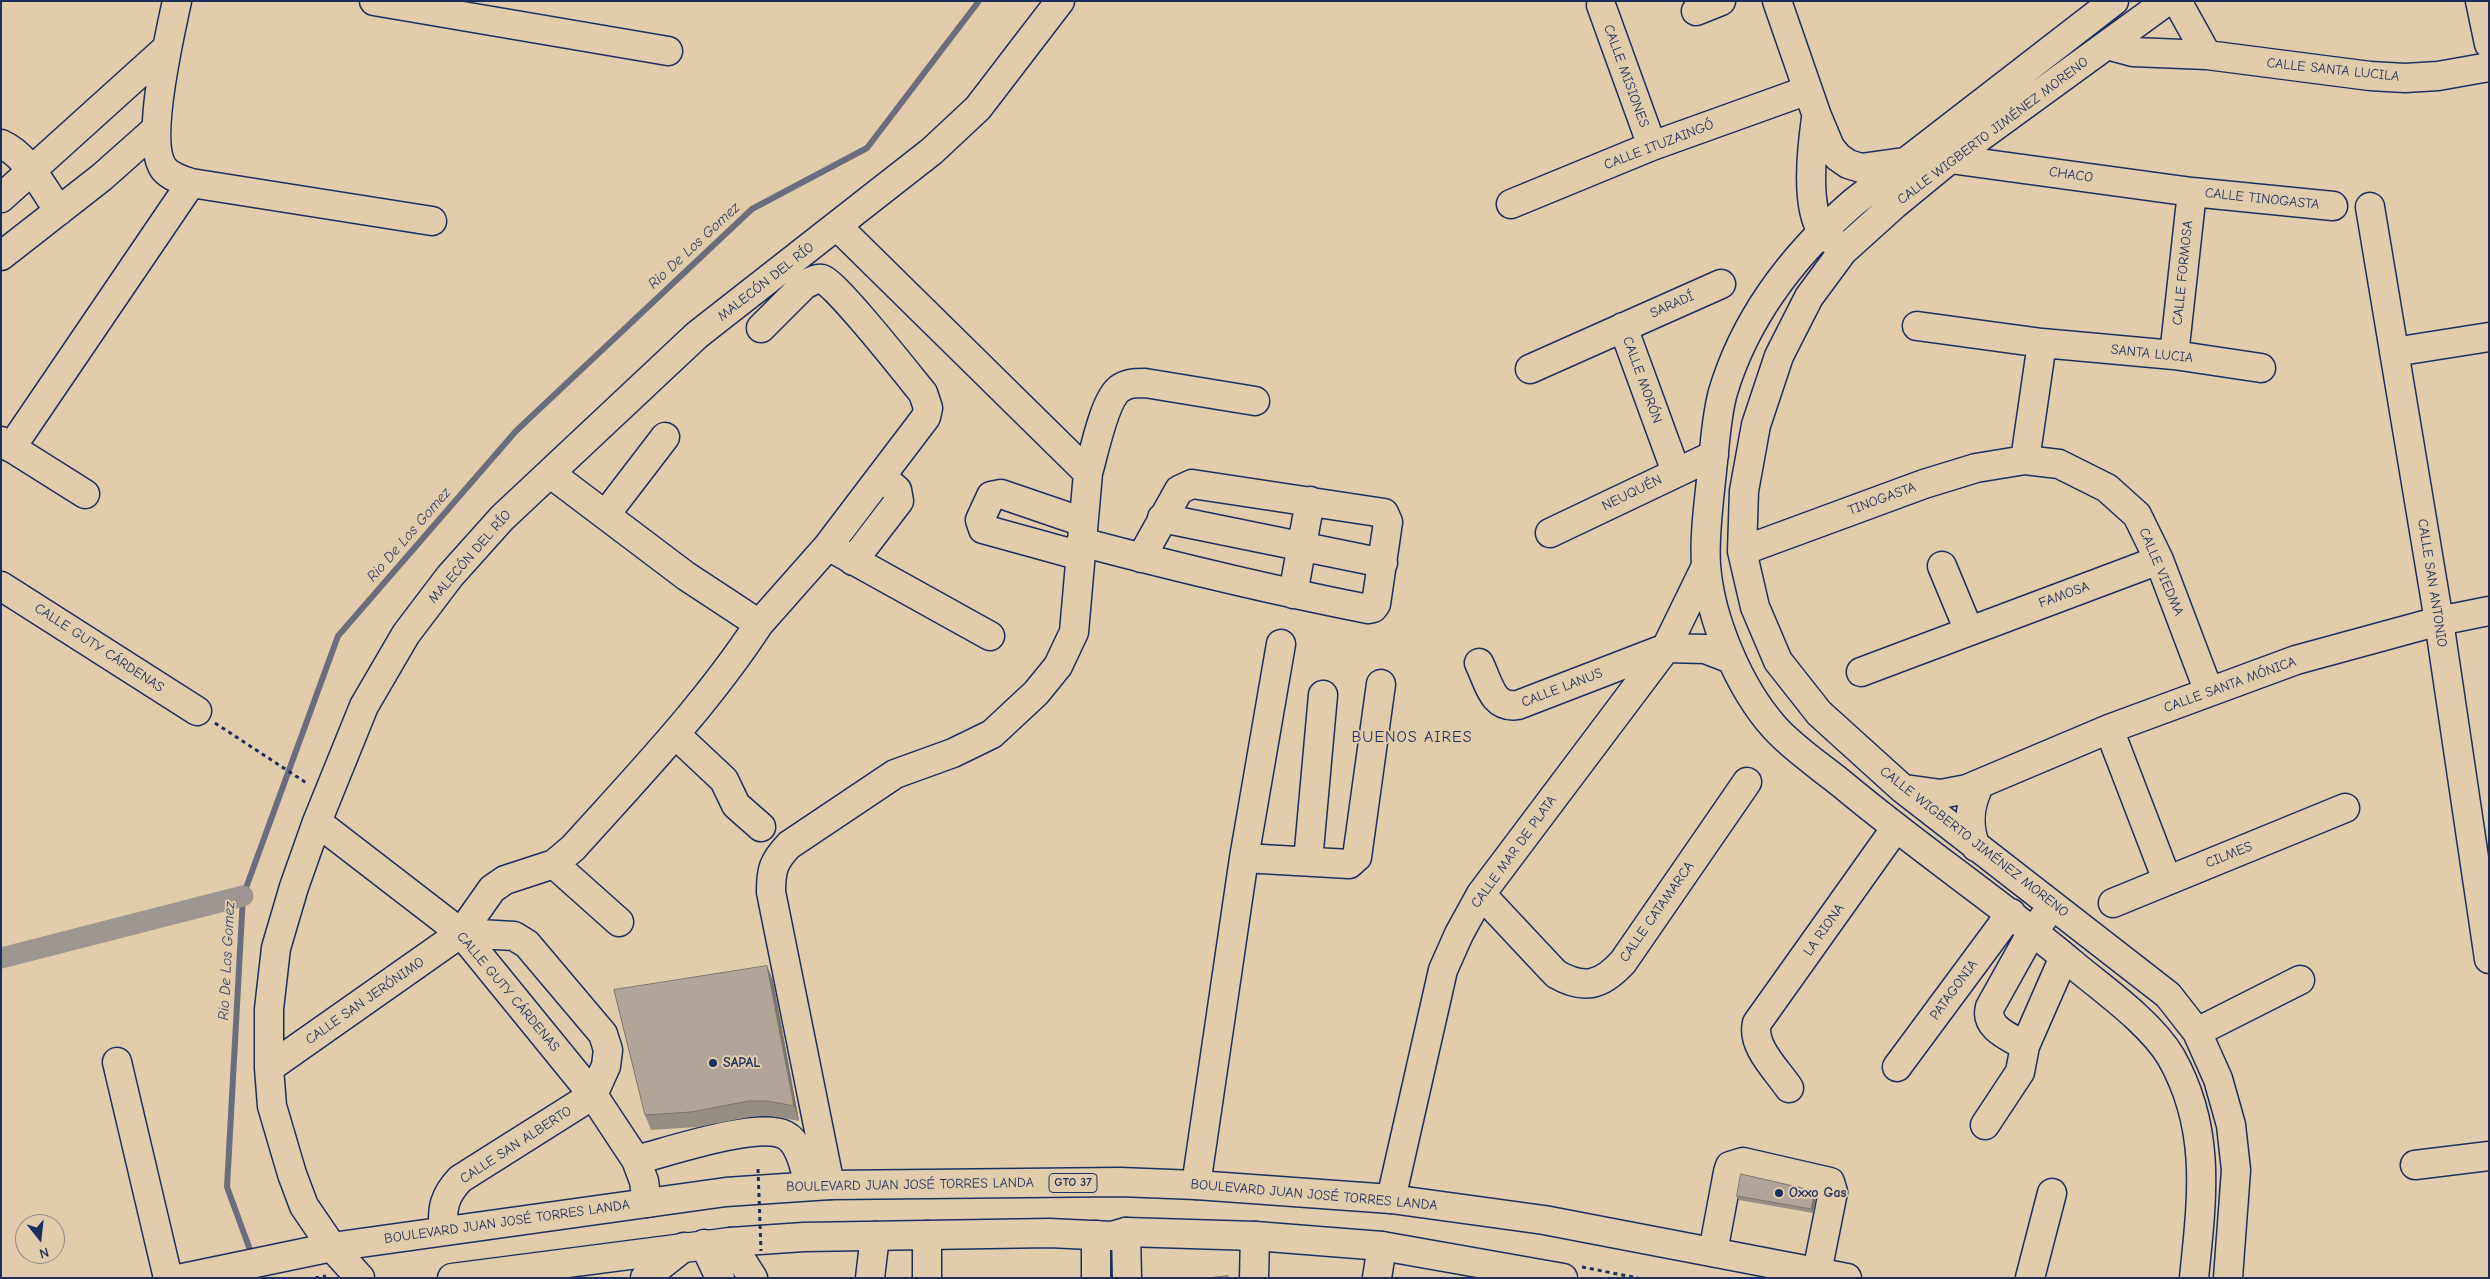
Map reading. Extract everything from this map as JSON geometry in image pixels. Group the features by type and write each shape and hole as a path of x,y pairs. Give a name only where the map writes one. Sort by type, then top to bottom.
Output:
{"street":[{"path":"176,1 166,49 156,129 158,154 163,168 172,176 191,183 432,220"},
{"path":"374,1 668,50"},
{"name":"MALECÓN DEL RÍO","path":"360,1278 332,1246 304,1206 292,1174 272,1106 269,1068 269,1009 276,948 294,886 322,809 364,706 406,634 450,576 502,518 697,335 932,152 978,108 1060,1"},
{"path":"1777,1 1816,116 1830,147 1838,157 1848,164 1861,168 1905,162"},
{"name":"CALLE WIGBERTO JIMÉNEZ MORENO","path":"2114,1 1905,162 1821,230 1792,263 1762,306 1740,347 1722,395 1707,514 1706,566 1716,613 1732,658 1752,699 1777,730 1896,829 2010,913 2064,957 2137,1018 2169,1054 2190,1096 2200,1140 2203,1189 2194,1278"},
{"name":"CALLE WIGBERTO JIMÉNEZ MORENO","path":"2167,1 1950,159 1894,205 1843,251 1809,297 1779,356 1756,425 1744,491 1742,551 1755,607 1778,661 1819,713 1903,789 2168,995 2197,1032 2218,1079 2231,1125 2236,1170 2228,1278"},
{"path":"2177,1 2207,55"},
{"path":"2480,1 2489,44"},
{"name":"CALLE MISIONES","path":"1601,5 1652,146"},
{"name":"CALLE SANTA LUCILA","path":"2107,45 2133,52 2207,55 2370,76 2405,78 2438,76 2489,67"},
{"path":"1,198 166,49"},
{"name":"CALLE ITUZAINGÓ","path":"1511,204 1652,146 1808,90"},
{"path":"1816,116 1813,139 1812,188 1815,212 1821,230 1843,251"},
{"path":"1,256 59,211 156,129"},
{"path":"1,144 8,147 31,172 59,211"},
{"name":"CHACO","path":"1950,159 2192,192"},
{"path":"85,494 6,445 191,183"},
{"name":"CALLE TINOGASTA","path":"2192,192 2333,206"},
{"name":"CALLE FORMOSA","path":"2174,355 2192,192"},
{"name":"CALLE SAN ANTONIO","path":"2370,207 2483,880 2489,959"},
{"path":"838,226 1088,473"},
{"path":"619,922 554,864 573,848 675,734 744,648 759,624 828,546 926,418 928,408 923,393 828,282 822,279 813,280 804,285 761,328"},
{"name":"SARADÍ","path":"1623,327 1721,284"},
{"name":"SANTA LUCIA","path":"1917,326 2042,343 2174,355 2261,368"},
{"name":"CALLE MORÓN","path":"1530,369 1623,327 1676,472"},
{"path":"2394,352 2489,337"},
{"path":"2025,460 2042,343"},
{"path":"820,1185 771,892 771,871 778,856 789,845 895,774 953,753 992,734 1036,693 1058,666 1074,632 1088,473 1110,401 1118,390 1128,384 1145,383 1255,401"},
{"path":"606,514 665,437"},
{"name":"NEUQUÉN","path":"1550,533 1714,454"},
{"name":"TINOGASTA","path":"1742,551 1924,484 1976,468 2025,460"},
{"name":"CALLE VIEDMA","path":"2025,460 2059,464 2107,488 2137,515 2159,560 2208,692"},
{"path":"551,474 686,576 759,624"},
{"path":"853,561 900,501 897,490 880,476"},
{"path":"1082,540 1141,558 1293,594 1368,609 1373,608 1376,604 1388,522 1384,514 1192,484 1179,490 1141,558"},
{"path":"1293,594 1310,501"},
{"path":"1162,518 1383,563"},
{"path":"828,546 990,636"},
{"name":"FAMOSA","path":"1861,672 2159,560"},
{"name":"CALLE MAR DE PLATA","path":"1391,1199 1443,970 1459,934 1480,894 1666,648 1706,566"},
{"path":"1942,566 1969,631"},
{"name":"CALLE GUTY CÁRDENAS","path":"1,586 197,711"},
{"name":"CALLE SANTA MÓNICA","path":"1903,789 1922,794 1961,791 2109,729 2296,660 2439,621 2489,611"},
{"path":"1196,1185 1244,858 1281,644"},
{"path":"1666,648 1705,649 1732,658"},
{"name":"CALLE LANUS","path":"1479,663 1500,704 1509,706 1518,705 1666,648"},
{"path":"1244,858 1349,864 1356,857 1381,684"},
{"path":"1308,861 1323,695"},
{"path":"2109,729 2167,880"},
{"path":"675,734 720,775 728,786 736,805 761,827"},
{"name":"CALLE CATAMARCA","path":"1480,894 1556,974 1571,983 1592,984 1604,979 1610,976 1623,962 1746,782"},
{"path":"1976,847 1972,837 1970,815 1971,804 1980,784"},
{"name":"CILMES","path":"2113,903 2345,808"},
{"name":"CALLE GUTY CÁRDENAS","path":"322,809 461,933 593,1095 636,1160 644,1182 648,1203"},
{"name":"LA RIONA","path":"1790,1088 1758,1042 1755,1032 1757,1024 1896,829"},
{"name":"CALLE SAN JERÓNIMO","path":"269,1068 461,933 492,889 513,876 554,864"},
{"path":"2025,1046 1993,1026 1988,1013 2033,932 2054,905"},
{"name":"PATAGONIA","path":"1897,1067 2010,913"},
{"path":"461,933 514,936 526,944 603,1034 608,1050 606,1066 593,1095"},
{"path":"1985,1125 2015,1082 2024,1063 2025,1046 2064,957"},
{"path":"2197,1032 2300,980"},
{"path":"117,1062 168,1278"},
{"name":"CALLE SAN ALBERTO","path":"444,1230 442,1212 445,1198 460,1178 593,1095"},
{"path":"636,1160 732,1136 771,1131 786,1135 797,1148 820,1185"},
{"path":"2415,1165 2489,1156"},
{"path":"1713,1252 1730,1166 1743,1162 1830,1182 1833,1192 1817,1272"},
{"name":"BOULEVARD JUAN JOSÉ TORRES LANDA","path":"183,1278 332,1246 726,1192 820,1185 1120,1182 1196,1185 1391,1199 1544,1220 1847,1278"},
{"path":"2030,1278 2052,1193"},
{"path":"1126,1232 1127,1278"},
{"path":"460,1277 706,1244 875,1236 1049,1233 1112,1236 1126,1232 1255,1236 1382,1246 1563,1278"},
{"path":"926,1278 927,1235"},
{"path":"1096,1235 1096,1278"},
{"path":"870,1278 875,1236"},
{"path":"1254,1278 1255,1236"},
{"path":"645,1278 706,1244"},
{"path":"706,1244 720,1278"},
{"path":"706,1244 753,1278"},
{"path":"1377,1278 1382,1246"}],"path":[{"path":"197,711 322,809"},
{"path":"758,1169 761,1251"}],"building":[{"name":"SAPAL","path":"767,966 794,1106 767,1101 749,1101 691,1112 645,1115 614,990"},
{"name":"Oxxo Gas","path":"1741,1174 1815,1191 1811,1209 1737,1196"},
{"path":"1228,1276 1228,1278 1208,1278"}],"waterway":[{"name":"Rio De Los Gomez","path":"253,1258 227,1187 243,896 338,636 516,431 752,209 867,148 979,1"},
{"path":"1,958 243,896"}],"place":[{"name":"SAPAL","path":"713,1063"},
{"name":"Oxxo Gas","path":"1779,1193"}],"district":[{"name":"BUENOS AIRES","path":"1412,737"}]}
